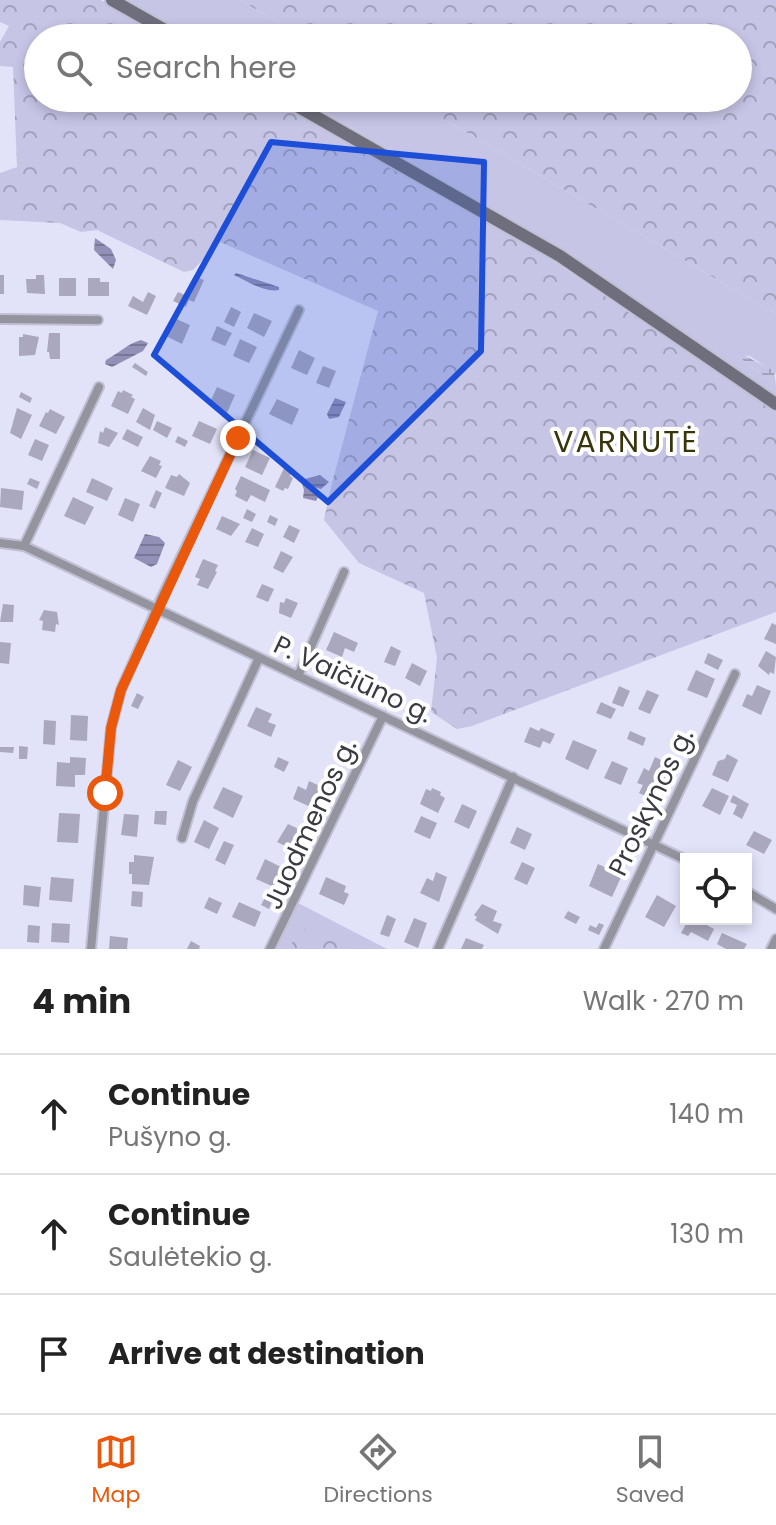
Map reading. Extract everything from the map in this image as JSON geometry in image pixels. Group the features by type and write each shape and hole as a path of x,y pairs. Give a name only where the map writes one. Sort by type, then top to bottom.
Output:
{"main road":[{"path":"112,0 154,24"},
{"path":"308,112 560,256 776,404"}],"street":[{"path":"91,949 111,728 121,690 299,310"},
{"path":"0,319 98,320"},
{"path":"24,546 99,387"},
{"name":"P. Vaičiūno g.","path":"0,543 24,546 680,857"},
{"path":"298,676 344,572"},
{"path":"182,838 193,801 259,658"},
{"name":"Proskynos g.","path":"604,949 735,674"},
{"name":"Juodmenos g.","path":"270,949 383,716"},
{"path":"438,949 513,777"},
{"path":"752,895 776,909"},
{"path":"771,949 776,939"}],"highlighted area":[{"path":"271,142 484,162 481,351 328,502 154,355"}],"green space":[{"path":"0,0 101,0 143,24 24,24 24,112 296,112 538,251 776,412 776,612 472,726 457,729 431,712 437,658 424,593 359,563 324,520 378,311 220,242 193,270 184,272 97,230 81,232 60,223 0,220 0,173 17,167 13,67 0,66 0,42 9,26 0,22"},
{"path":"127,0 240,0 281,24 169,24"},
{"path":"240,0 776,0 776,314 432,112 752,112 752,24 281,24"},
{"path":"324,112 432,112 776,314 776,374 750,356 736,355 776,385 776,396 572,255"},
{"path":"738,352 774,371 776,385 736,355"},
{"path":"298,903 387,949 349,949 317,935 296,934 289,949 275,949"},
{"path":"307,928 349,949 289,949 296,934"}],"shaded area":[{"path":"95,238 111,249 116,260 113,269 94,250"},
{"path":"236,273 279,287 279,290 256,286 234,275"},
{"path":"141,340 148,343 143,351 112,367 105,364 106,360 127,346"},
{"path":"335,398 346,402 339,417 329,419 327,414"},
{"path":"320,475 329,482 321,489 313,487 313,493 318,497 316,501 303,498 301,480"},
{"path":"145,534 159,537 165,543 157,564 151,567 134,558"}],"building":[{"path":"0,275 4,275 4,294 0,294"},
{"path":"36,275 44,275 45,294 27,293 26,279 36,279"},
{"path":"194,276 204,280 194,302 189,300 186,307 173,301 178,292 185,295"},
{"path":"59,278 76,278 76,296 59,296"},
{"path":"88,278 109,282 109,296 88,296"},
{"path":"148,292 156,296 147,315 128,306 133,296 143,302"},
{"path":"231,307 241,312 234,327 224,322"},
{"path":"254,313 272,321 264,337 247,328"},
{"path":"174,318 190,325 182,344 166,336"},
{"path":"217,326 232,333 225,346 211,340"},
{"path":"49,333 60,333 60,359 50,359 47,352"},
{"path":"23,334 39,337 35,355 19,356 19,337"},
{"path":"240,339 257,347 249,363 233,356"},
{"path":"299,350 315,358 307,375 291,368"},
{"path":"135,363 148,372 146,376 132,367"},
{"path":"323,366 336,371 329,388 316,383"},
{"path":"217,387 235,395 227,413 213,407 214,404 210,402"},
{"path":"123,390 135,399 128,414 111,406 118,391 122,393"},
{"path":"21,392 32,398 30,403 19,397"},
{"path":"277,399 299,409 292,425 269,414"},
{"path":"17,408 32,415 21,439 10,433"},
{"path":"143,408 155,415 150,430 136,422"},
{"path":"50,409 65,417 56,434 39,426"},
{"path":"157,421 172,428 167,438 153,430"},
{"path":"199,421 217,429 210,444 192,436"},
{"path":"105,427 118,433 109,447 98,443 100,431 103,433"},
{"path":"127,429 143,437 138,447 122,439"},
{"path":"178,436 188,441 185,447 175,442"},
{"path":"35,439 49,445 42,461 28,455"},
{"path":"253,450 270,458 262,475 245,467"},
{"path":"150,456 161,461 156,478 141,471"},
{"path":"284,468 292,472 290,476 293,478 288,489 283,491 275,487"},
{"path":"179,474 190,483 184,496 165,488 171,475 177,477"},
{"path":"241,476 270,490 265,502 251,495 247,502 235,496"},
{"path":"30,478 40,482 37,489 27,484"},
{"path":"92,478 113,488 107,501 86,492"},
{"path":"1,488 24,491 22,510 0,507"},
{"path":"156,490 162,493 155,509 149,506"},
{"path":"73,497 94,507 85,525 64,516"},
{"path":"125,498 140,504 133,522 118,515"},
{"path":"247,509 256,514 252,522 243,518"},
{"path":"270,515 278,519 275,526 267,522"},
{"path":"222,516 240,524 231,536 216,529"},
{"path":"289,525 300,530 294,543 283,537"},
{"path":"252,528 264,534 258,547 245,542"},
{"path":"281,551 293,557 283,573 273,568"},
{"path":"203,559 218,565 208,589 197,585 200,579 195,577"},
{"path":"262,584 274,589 268,602 256,597"},
{"path":"286,598 298,603 291,618 279,613 280,602 284,603"},
{"path":"3,604 14,605 13,622 0,622"},
{"path":"44,610 57,612 59,625 56,624 55,632 42,630 43,621 39,620"},
{"path":"772,623 776,625 776,644 764,639"},
{"path":"334,632 358,643 354,652 345,648 342,657 326,650"},
{"path":"0,642 11,643 9,664 0,663"},
{"path":"391,646 401,651 395,666 384,662"},
{"path":"766,651 776,657 774,674 770,672 769,675 758,666"},
{"path":"708,653 723,660 718,670 704,663"},
{"path":"412,663 427,671 420,686 405,678"},
{"path":"696,670 715,679 707,698 687,690"},
{"path":"757,685 771,691 761,715 742,706 747,694 752,696"},
{"path":"619,686 630,691 623,707 612,703"},
{"path":"647,690 659,695 650,714 638,709"},
{"path":"137,693 144,697 138,709 131,706"},
{"path":"601,702 616,709 611,719 596,713"},
{"path":"256,707 272,714 268,722 276,725 271,737 247,726"},
{"path":"71,715 88,716 87,741 70,740"},
{"path":"44,720 56,721 55,745 43,744"},
{"path":"530,727 555,734 550,744 543,741 540,748 524,742"},
{"path":"630,731 646,738 643,746 627,739"},
{"path":"573,740 597,750 588,770 565,759"},
{"path":"19,746 28,747 27,759 19,759"},
{"path":"0,747 14,747 13,753 0,752"},
{"path":"727,754 738,760 728,782 712,775 718,761 725,759"},
{"path":"70,757 86,758 85,775 75,775 75,787 56,786 57,762 70,763"},
{"path":"278,757 289,762 284,772 274,767"},
{"path":"655,757 671,765 654,800 639,793 643,785 637,783 644,768 649,771"},
{"path":"178,760 192,767 180,791 166,785"},
{"path":"612,761 628,768 621,785 604,778"},
{"path":"309,781 322,787 313,808 293,799 298,786 306,790"},
{"path":"223,787 243,796 233,818 213,808"},
{"path":"432,788 445,798 438,813 420,804 426,789 431,791"},
{"path":"712,788 729,796 720,815 702,806"},
{"path":"733,795 749,804 742,819 733,814 737,805 730,802"},
{"path":"462,804 477,811 469,829 454,822"},
{"path":"155,811 167,811 166,825 154,824"},
{"path":"59,813 80,814 78,843 57,842"},
{"path":"124,814 139,815 137,837 121,835"},
{"path":"421,816 437,823 430,839 414,832"},
{"path":"204,820 219,828 209,849 194,842"},
{"path":"288,824 305,832 296,851 277,842"},
{"path":"517,827 532,834 525,850 510,843"},
{"path":"754,831 772,840 764,854 746,845"},
{"path":"224,841 234,845 225,865 215,860"},
{"path":"134,855 154,857 149,885 132,884 129,862 134,862"},
{"path":"265,859 285,869 276,888 256,879"},
{"path":"522,862 535,868 527,885 514,879"},
{"path":"598,864 622,875 612,897 589,886"},
{"path":"436,872 447,877 439,902 420,893 427,878 433,881"},
{"path":"51,877 74,879 72,902 49,900"},
{"path":"326,877 346,886 344,892 349,894 344,905 319,894"},
{"path":"24,885 41,887 39,907 23,905"},
{"path":"132,891 143,892 142,907 131,906"},
{"path":"267,894 274,897 269,909 261,905"},
{"path":"657,895 676,906 664,927 645,917"},
{"path":"209,897 222,903 217,914 204,908"},
{"path":"239,902 261,912 255,927 232,917"},
{"path":"482,904 497,911 493,921 502,924 498,934 475,920 477,917 474,915"},
{"path":"568,911 580,917 576,924 564,918"},
{"path":"387,915 396,919 389,937 380,934"},
{"path":"414,918 427,923 418,948 404,942"},
{"path":"52,923 70,924 69,943 51,942"},
{"path":"599,923 604,925 599,935 588,930 590,925 596,928"},
{"path":"28,925 40,926 39,943 27,942"},
{"path":"686,925 707,925 714,929 708,941 691,932 688,936 681,933"},
{"path":"722,933 747,944 744,949 726,949 717,944"},
{"path":"110,936 128,938 127,949 109,949"},
{"path":"466,938 484,945 482,949 461,949"},
{"path":"191,941 200,946 199,949 187,949"}],"district":[{"name":"VARNUTĖ","path":"626,441"}],"route":[{"path":"105,793 111,728 121,690 238,438"}]}
